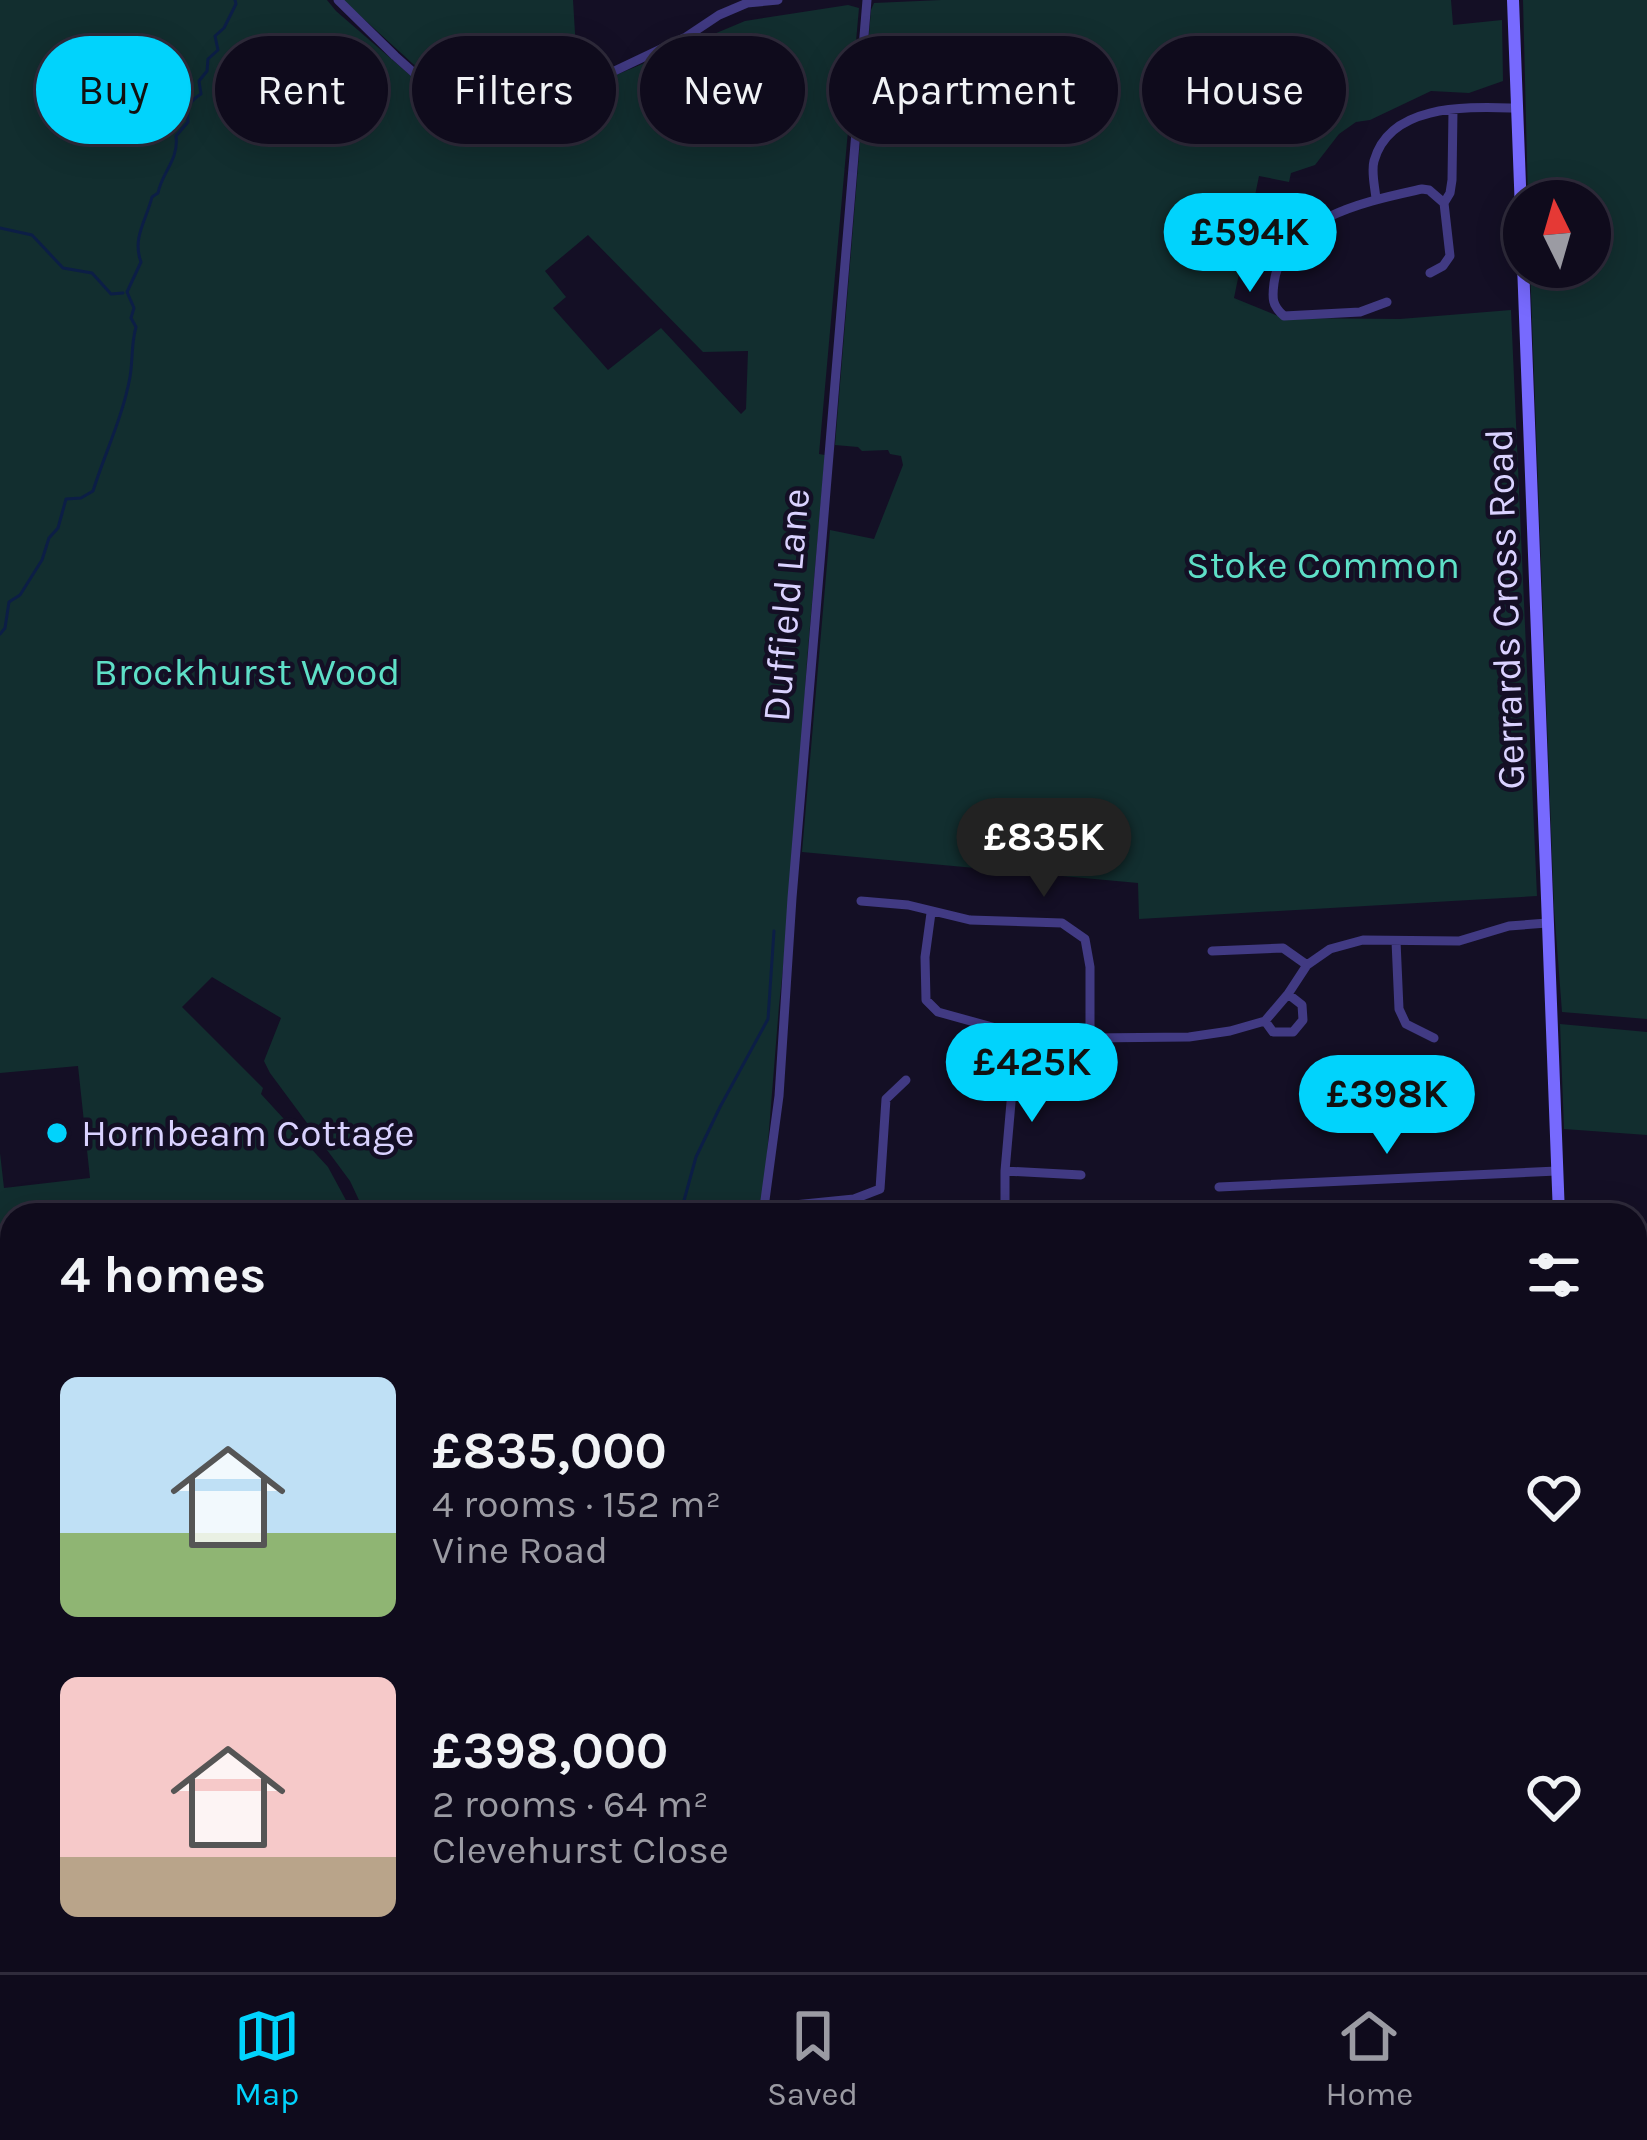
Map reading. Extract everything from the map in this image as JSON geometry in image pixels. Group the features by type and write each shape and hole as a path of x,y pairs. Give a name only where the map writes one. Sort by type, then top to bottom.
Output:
{"main road":[{"name":"Gerrards Cross Road","path":"1513,0 1559,1203"}],"street":[{"path":"338,0 467,120 489,124 686,38 719,15 747,3 778,0"},
{"path":"718,0 719,15"},
{"name":"Duffield Lane","path":"764,1203 779,1096 867,0"},
{"path":"1376,199 1373,164 1386,136 1413,118 1454,110 1515,108"},
{"path":"1430,273 1450,256 1444,202 1452,182 1454,110"},
{"path":"1387,302 1360,312 1293,317 1276,310 1272,301 1279,264 1300,235 1376,199 1427,189 1444,202"},
{"path":"861,901 908,905 970,920 1061,923 1085,939 1090,1038"},
{"path":"931,913 926,1000 938,1012 1017,1034 1090,1038 1189,1037 1264,1021 1307,965 1330,949 1363,940 1459,940 1509,926 1547,923"},
{"path":"1396,941 1399,1009 1406,1024 1435,1038"},
{"path":"1212,951 1283,948 1307,965"},
{"path":"1264,1021 1273,1033 1293,1032 1303,1020 1302,1005 1288,994"},
{"path":"1005,1203 1017,1034"},
{"path":"824,1203 880,1189 886,1099 906,1080"},
{"path":"1005,1171 1081,1175"},
{"path":"1219,1186 1558,1172"}],"green space":[{"name":"Brockhurst Wood","path":"0,0 327,0 365,36 215,36 215,144 388,144 388,56 412,77 412,144 616,144 616,75 640,65 640,144 805,144 805,36 709,36 745,21 848,5 859,8 856,36 829,36 829,144 847,144 819,454 825,455 794,864 760,1203 360,1203 350,1181 264,1061 281,1018 212,977 182,1007 263,1088 261,1094 328,1167 348,1203 0,1203 0,1153 4,1188 90,1178 78,1066 0,1073","holes":["588,235 703,352 748,351 746,409 741,414 661,328 608,370 553,308 566,297 545,271"]},
{"path":"343,0 573,0 575,36 412,36 412,63 388,36"},
{"path":"1451,0 1453,25 1502,20 1503,81 1469,93 1431,91 1346,129 1346,36 1142,36 1142,144 1331,144 1315,165 1291,173 1289,182 1259,176 1234,298 1283,318 1400,319 1511,310 1537,896 1139,919 1138,883 802,852 830,530 874,539 903,465 901,456 888,450 835,445 860,144 1118,144 1118,36 869,36 874,3"},
{"name":"Stoke Common","path":"1523,0 1647,0 1647,1019 1562,1012 1531,288 1611,288 1611,180 1527,180"},
{"path":"1560,1024 1647,1032 1647,1135 1564,1129"}],"waterway":[{"path":"0,634 9,602 20,595 42,560 66,499 93,491 130,377 136,327 127,292 141,262 141,229 173,159 176,136 188,122 189,106 201,94 199,81 207,71 208,59 218,50 215,36 224,28 235,0"},
{"path":"0,228 32,235 63,268 92,273 111,294 123,293"},
{"path":"683,1203 696,1157 768,1019 774,931"}],"place":[{"name":"Hornbeam Cottage","path":"57,1133"}]}
